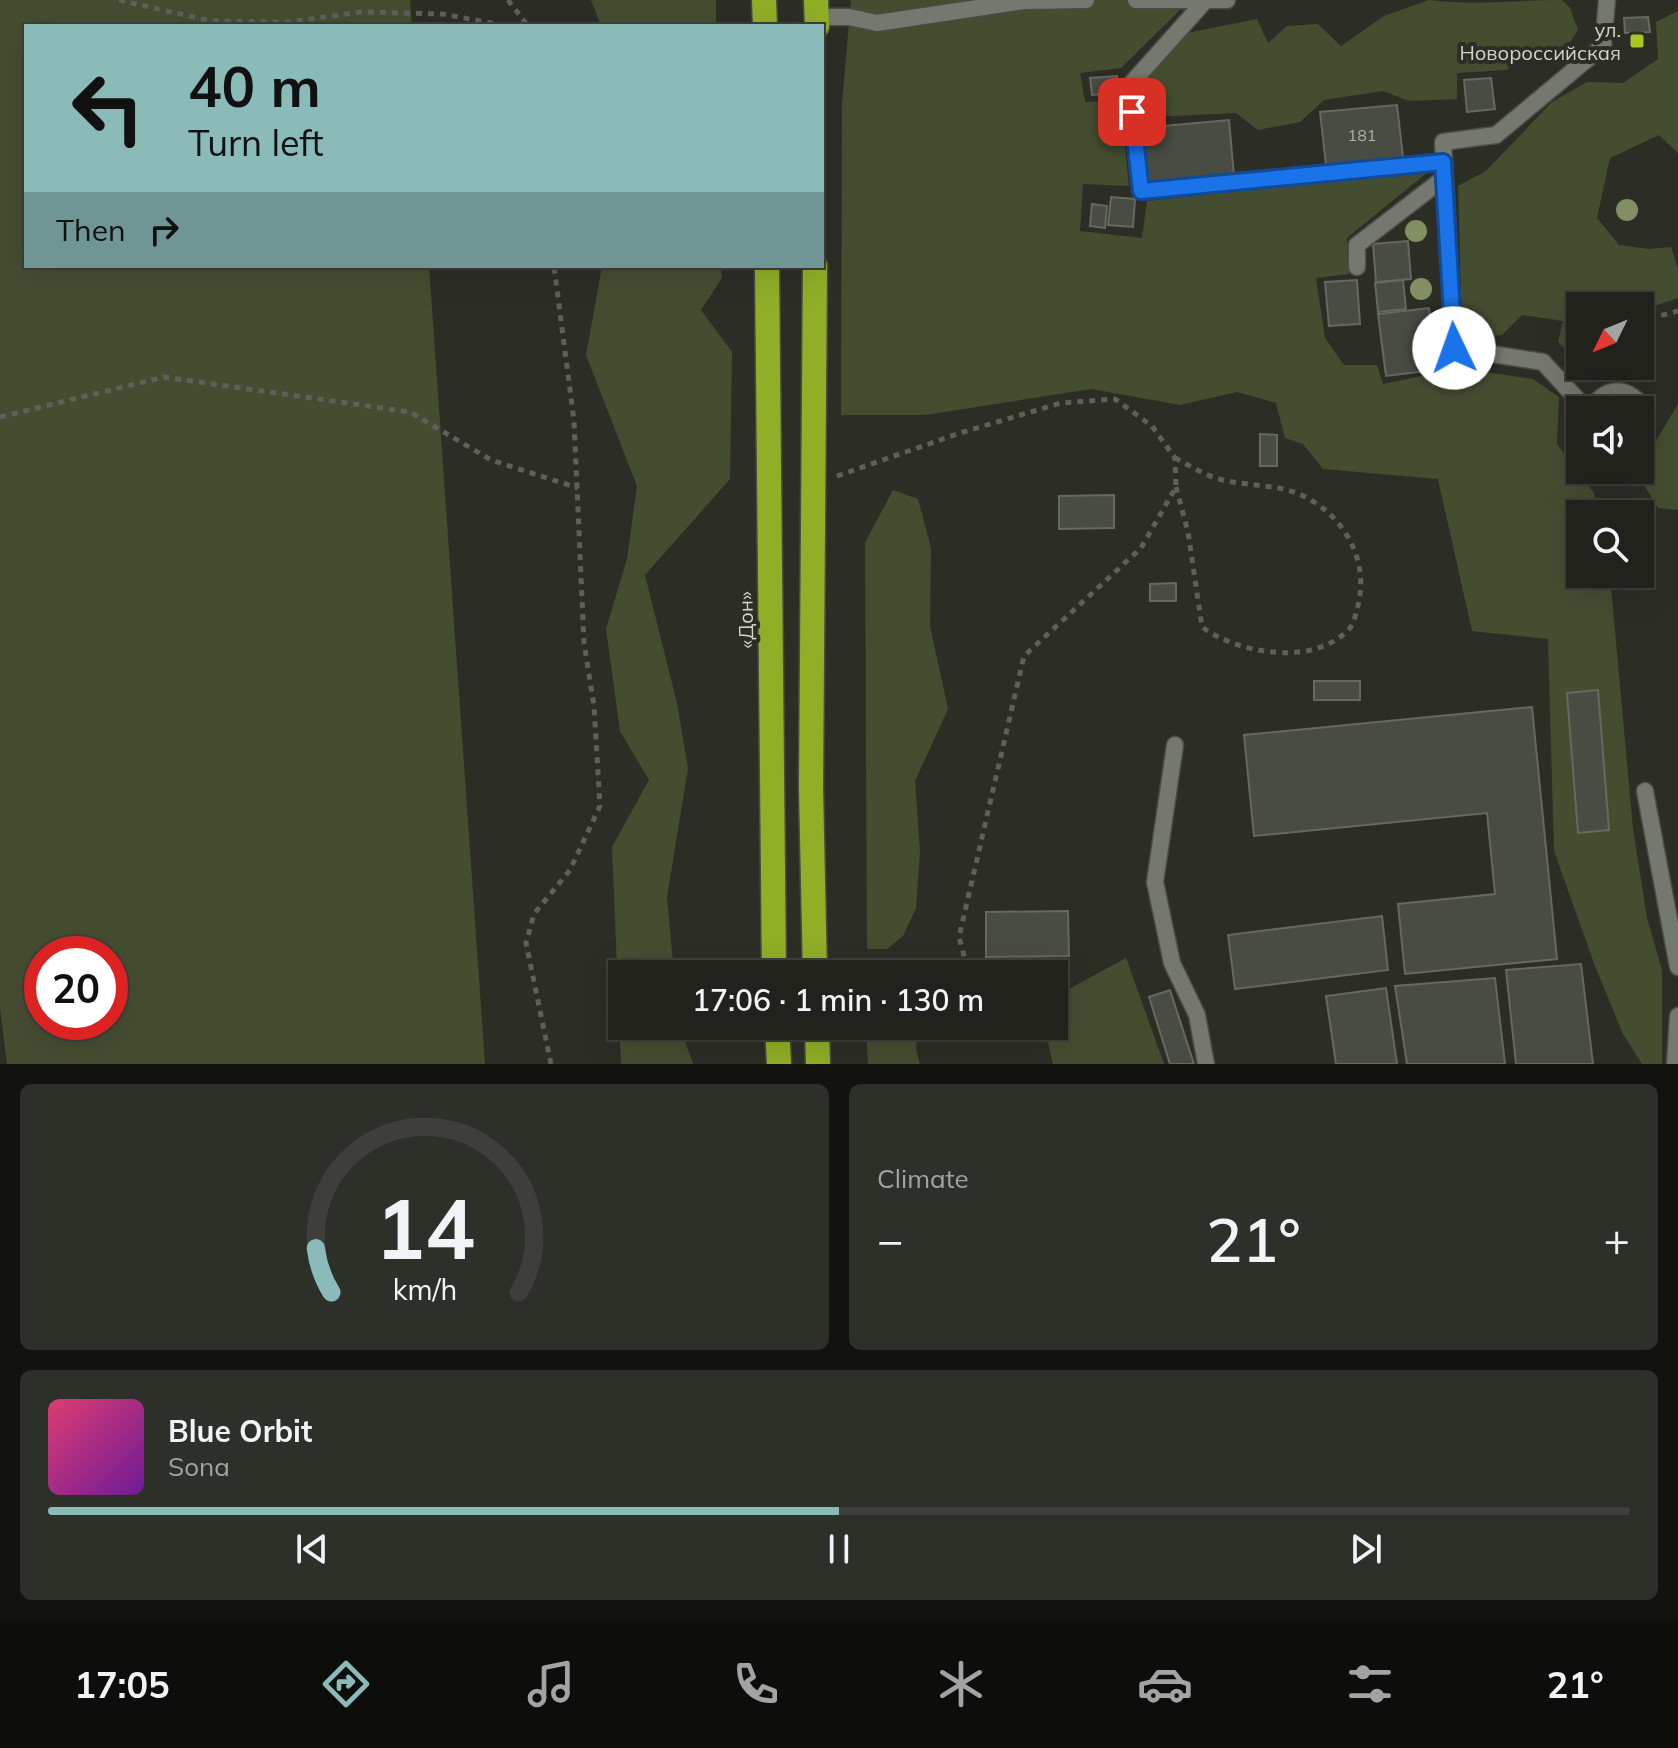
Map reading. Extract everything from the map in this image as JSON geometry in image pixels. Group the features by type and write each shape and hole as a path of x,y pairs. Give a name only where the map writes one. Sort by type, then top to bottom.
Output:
{"highway":[{"path":"764,0 765,24"},
{"name":"«Дон»","path":"767,268 774,960"},
{"path":"815,268 811,788 815,960"},
{"path":"778,1040 779,1064"},
{"path":"817,1040 818,1064"}],"lane":[{"path":"816,14 877,23 1024,1 1086,0"},
{"path":"1136,0 1227,0"},
{"path":"1576,396 1543,362 1454,348 1443,142 1496,135 1603,46 1607,0"},
{"path":"1205,1 1129,86 1141,191 1444,170"},
{"path":"1357,267 1357,245 1444,170"},
{"path":"1600,396 1612,390 1634,396"},
{"path":"1175,745 1155,882 1172,963 1197,1015 1206,1064"},
{"path":"1645,791 1678,967"},
{"path":"1675,1064 1678,1016"}],"path":[{"path":"119,0 211,21 288,22 361,12 443,14 496,24"},
{"path":"508,0 526,24"},
{"path":"551,1064 526,943 534,914 570,870 600,806 594,706 584,643 579,488 567,346 554,268"},
{"path":"1654,317 1678,311"},
{"path":"0,417 164,377 410,412 491,460 579,488"},
{"path":"814,484 960,433 1061,403 1115,399 1152,426 1175,458 1218,479 1275,485 1314,502 1341,526 1359,558 1364,590 1351,628 1321,649 1279,652 1221,640 1202,627 1188,532 1176,487 1175,458"},
{"path":"965,960 959,937 1024,656 1141,548 1176,487"}],"green space":[{"path":"0,0 410,0 412,24 24,24 24,268 429,268 485,1064 7,1064 0,1008"},
{"path":"591,0 716,0 716,24 600,24"},
{"path":"851,0 1190,0 1121,68 1080,73 1085,102 1120,100 1129,186 1083,184 1080,231 1142,238 1147,201 1429,171 1347,238 1349,274 1316,278 1325,338 1344,365 1377,365 1383,384 1459,368 1533,379 1559,397 1557,444 1566,456 1566,484 1587,484 1595,500 1566,500 1566,588 1611,588 1633,829 1647,918 1662,970 1662,1064 1642,1064 1623,1034 1554,851 1548,639 1472,631 1438,479 1323,469 1303,444 1285,438 1276,403 1237,392 1180,405 1091,389 925,415 841,415 842,103"},
{"path":"1429,0 1478,3 1562,0 1570,8 1578,30 1560,58 1540,50 1506,70 1457,73 1457,99 1409,101 1383,91 1324,100 1300,122 1258,130 1236,113 1152,117 1141,93 1151,74 1187,33 1257,19 1268,43 1287,26 1318,24 1341,46 1384,16"},
{"path":"1678,11 1678,153 1659,135 1610,158 1597,218 1619,245 1649,249 1671,247 1678,269 1678,298 1654,306 1654,292 1566,292 1566,350 1558,342 1563,321 1522,315 1502,335 1472,339 1462,328 1458,186 1486,171 1552,102 1587,82 1623,83 1658,59 1656,22"},
{"path":"602,268 721,268 722,278 701,310 732,352 730,479 645,575 677,703 688,768 667,897 673,960 617,960 612,847 649,780 620,731 606,629 627,559 637,486 586,355"},
{"path":"1678,404 1678,510 1658,508 1644,484 1654,484 1654,444"},
{"path":"893,490 918,499 931,548 930,626 948,709 915,781 920,851 916,908 903,936 887,949 867,949 865,543"},
{"path":"1126,958 1164,1064 1053,1064 1047,1040 1068,1040 1068,989"},
{"path":"620,1040 685,1040 693,1064 621,1064"},
{"path":"867,1040 917,1040 920,1064 868,1064"}],"building":[{"path":"1648,17 1650,32 1625,33 1624,18"},
{"path":"1117,76 1119,93 1092,95 1090,78"},
{"path":"1491,78 1495,109 1467,112 1464,80"},
{"path":"1397,105 1403,157 1326,165 1320,112"},
{"path":"1229,120 1234,176 1147,183 1142,128"},
{"path":"1111,197 1135,199 1133,227 1108,225"},
{"path":"1092,204 1107,206 1105,228 1090,226"},
{"path":"1408,241 1411,279 1376,282 1373,244"},
{"path":"1357,280 1360,324 1329,326 1325,282"},
{"path":"1403,280 1406,309 1378,312 1375,283"},
{"path":"1429,308 1436,370 1386,376 1378,314"},
{"path":"1260,434 1277,435 1277,466 1260,466"},
{"path":"1114,495 1114,528 1059,529 1059,496"},
{"path":"1176,583 1176,601 1150,601 1150,584"},
{"path":"1314,681 1360,681 1360,700 1314,700"},
{"path":"1598,690 1609,830 1578,833 1567,693"},
{"path":"1532,707 1557,959 1405,974 1398,904 1495,894 1487,813 1254,836 1244,735"},
{"path":"1068,911 1069,956 986,957 986,912"},
{"path":"1382,916 1388,970 1235,989 1228,935"},
{"path":"1581,964 1593,1064 1516,1064 1506,970"},
{"path":"1495,978 1505,1064 1407,1064 1395,986"},
{"path":"1386,988 1397,1064 1336,1064 1326,996"},
{"path":"1170,990 1194,1064 1170,1064 1149,997"}],"place":[{"name":"ул. Новороссийская","path":"1637,41"}],"route":[{"path":"1132,112 1141,191 1443,162 1454,348"}]}
